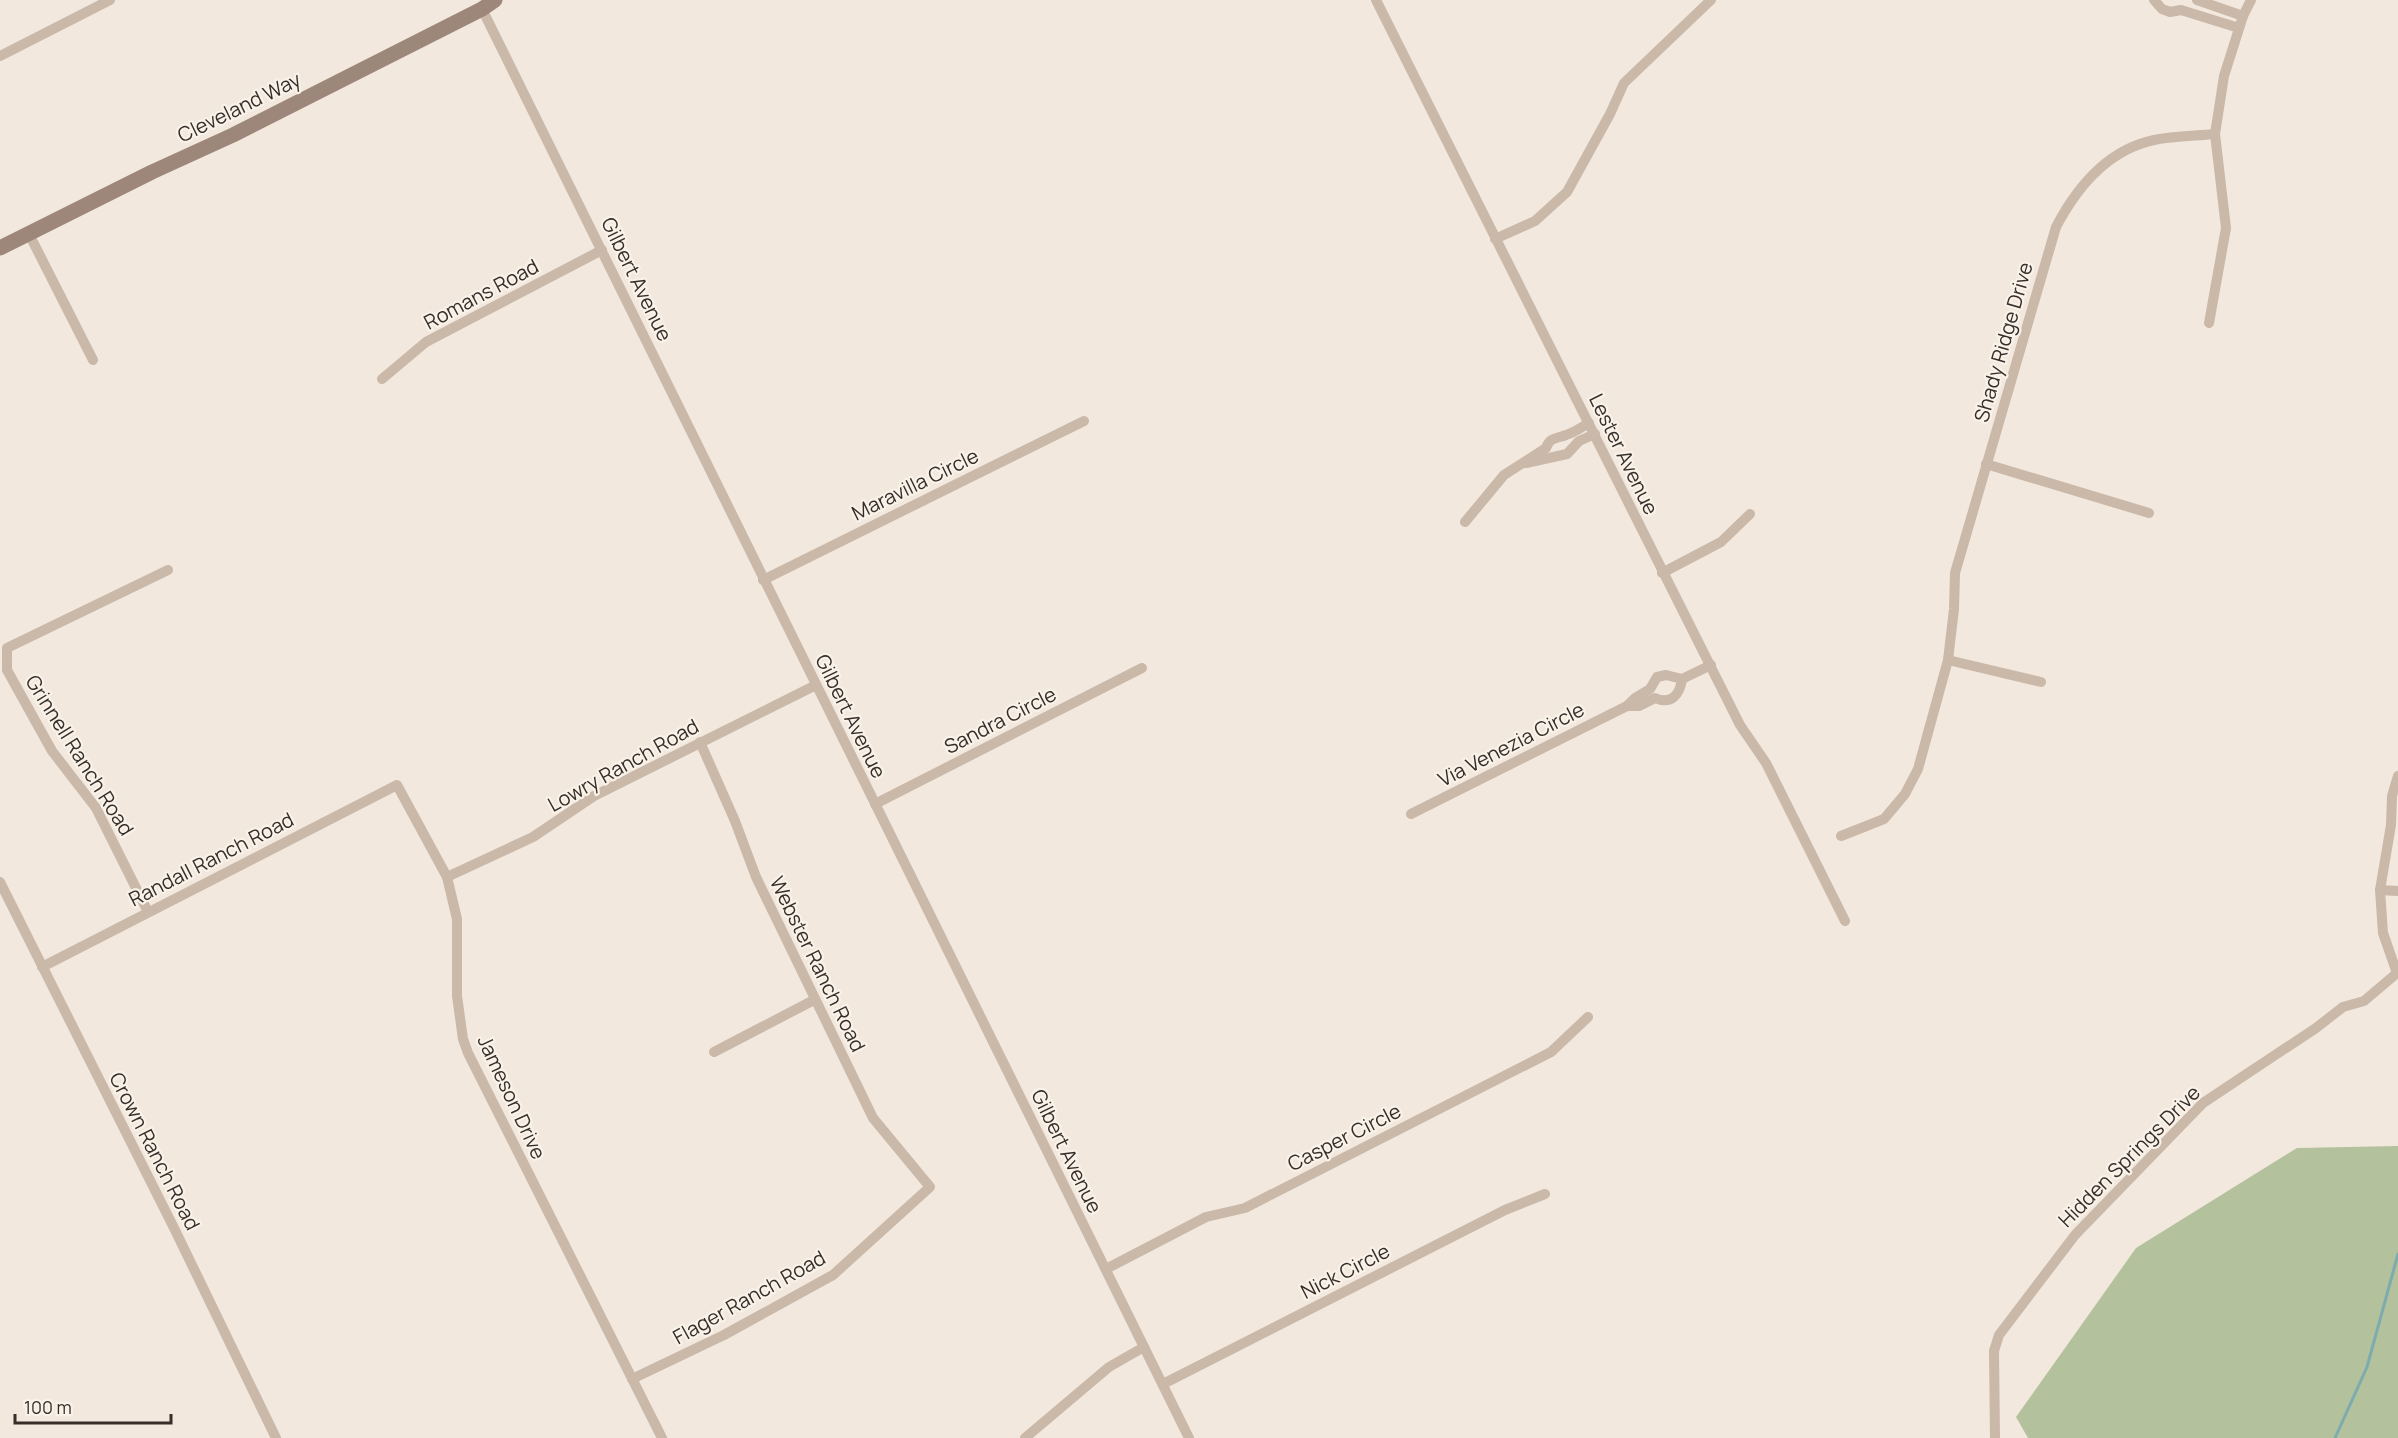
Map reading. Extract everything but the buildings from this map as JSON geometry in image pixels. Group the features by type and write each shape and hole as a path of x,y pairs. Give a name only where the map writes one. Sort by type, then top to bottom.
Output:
{"street":[{"path":"0,56 110,0"},
{"name":"Lester Avenue","path":"1376,0 1662,573 1740,725 1766,763 1845,921"},
{"path":"1495,239 1535,221 1567,192 1591,150 1624,82 1712,0"},
{"path":"2154,0 2162,9 2170,12 2181,10 2239,28"},
{"path":"2197,0 2243,16"},
{"path":"2209,323 2226,228 2215,134 2224,76 2243,16 2251,0"},
{"name":"Cleveland Way","path":"0,248 152,172 233,135 488,4"},
{"name":"Gilbert Avenue","path":"488,4 602,250 1189,1438"},
{"name":"Shady Ridge Drive","path":"1841,836 1884,819 1905,794 1918,769 1948,660 1954,609 1955,573 2056,227 2069,201 2088,177 2134,146 2154,140 2215,134"},
{"path":"29,234 93,360"},
{"name":"Romans Road","path":"382,379 426,342 602,250"},
{"name":"Maravilla Circle","path":"764,580 1084,421"},
{"path":"1465,522 1504,475 1526,463 1546,448 1548,442 1556,436 1565,436 1589,423"},
{"path":"1526,463 1568,454 1580,441 1594,434"},
{"path":"1986,464 2149,513"},
{"path":"1662,573 1721,542 1750,514"},
{"name":"Grinnell Ranch Road","path":"148,912 96,808 52,751 7,670 7,648 168,570"},
{"path":"1948,660 2041,682"},
{"name":"Via Venezia Circle","path":"1411,814 1627,706 1650,689 1657,677 1666,675 1682,679 1711,665"},
{"name":"Sandra Circle","path":"874,804 1142,668"},
{"name":"Via Venezia Circle","path":"1627,706 1639,706 1655,698 1663,702 1671,700 1678,693 1682,679"},
{"name":"Lowry Ranch Road","path":"447,877 533,837 594,796 816,685"},
{"name":"Webster Ranch Road","path":"700,742 735,820 756,877 873,1118 930,1188"},
{"path":"2397,973 2383,933 2380,890 2391,825 2392,796 2398,776"},
{"name":"Randall Ranch Road","path":"42,967 397,785"},
{"name":"Jameson Drive","path":"397,785 447,877 457,919 457,996 463,1039 468,1053 662,1438"},
{"name":"Crown Ranch Road","path":"0,882 276,1438"},
{"path":"2380,890 2398,891"},
{"name":"Hidden Springs Drive","path":"1995,1438 1994,1351 1999,1335 2075,1235 2203,1103 2316,1028 2343,1007 2364,1001 2397,973"},
{"path":"714,1052 814,1000"},
{"name":"Casper Circle","path":"1106,1269 1206,1217 1245,1208 1551,1052 1588,1017"},
{"name":"Flager Ranch Road","path":"632,1379 724,1335 832,1275 930,1188"},
{"name":"Nick Circle","path":"1163,1384 1505,1210 1545,1194"},
{"path":"1025,1438 1109,1367 1144,1347"}],"green space":[{"path":"2398,1146 2398,1438 2028,1438 2016,1417 2136,1248 2297,1148"}],"waterway":[{"path":"2335,1438 2367,1367 2398,1254"}]}
